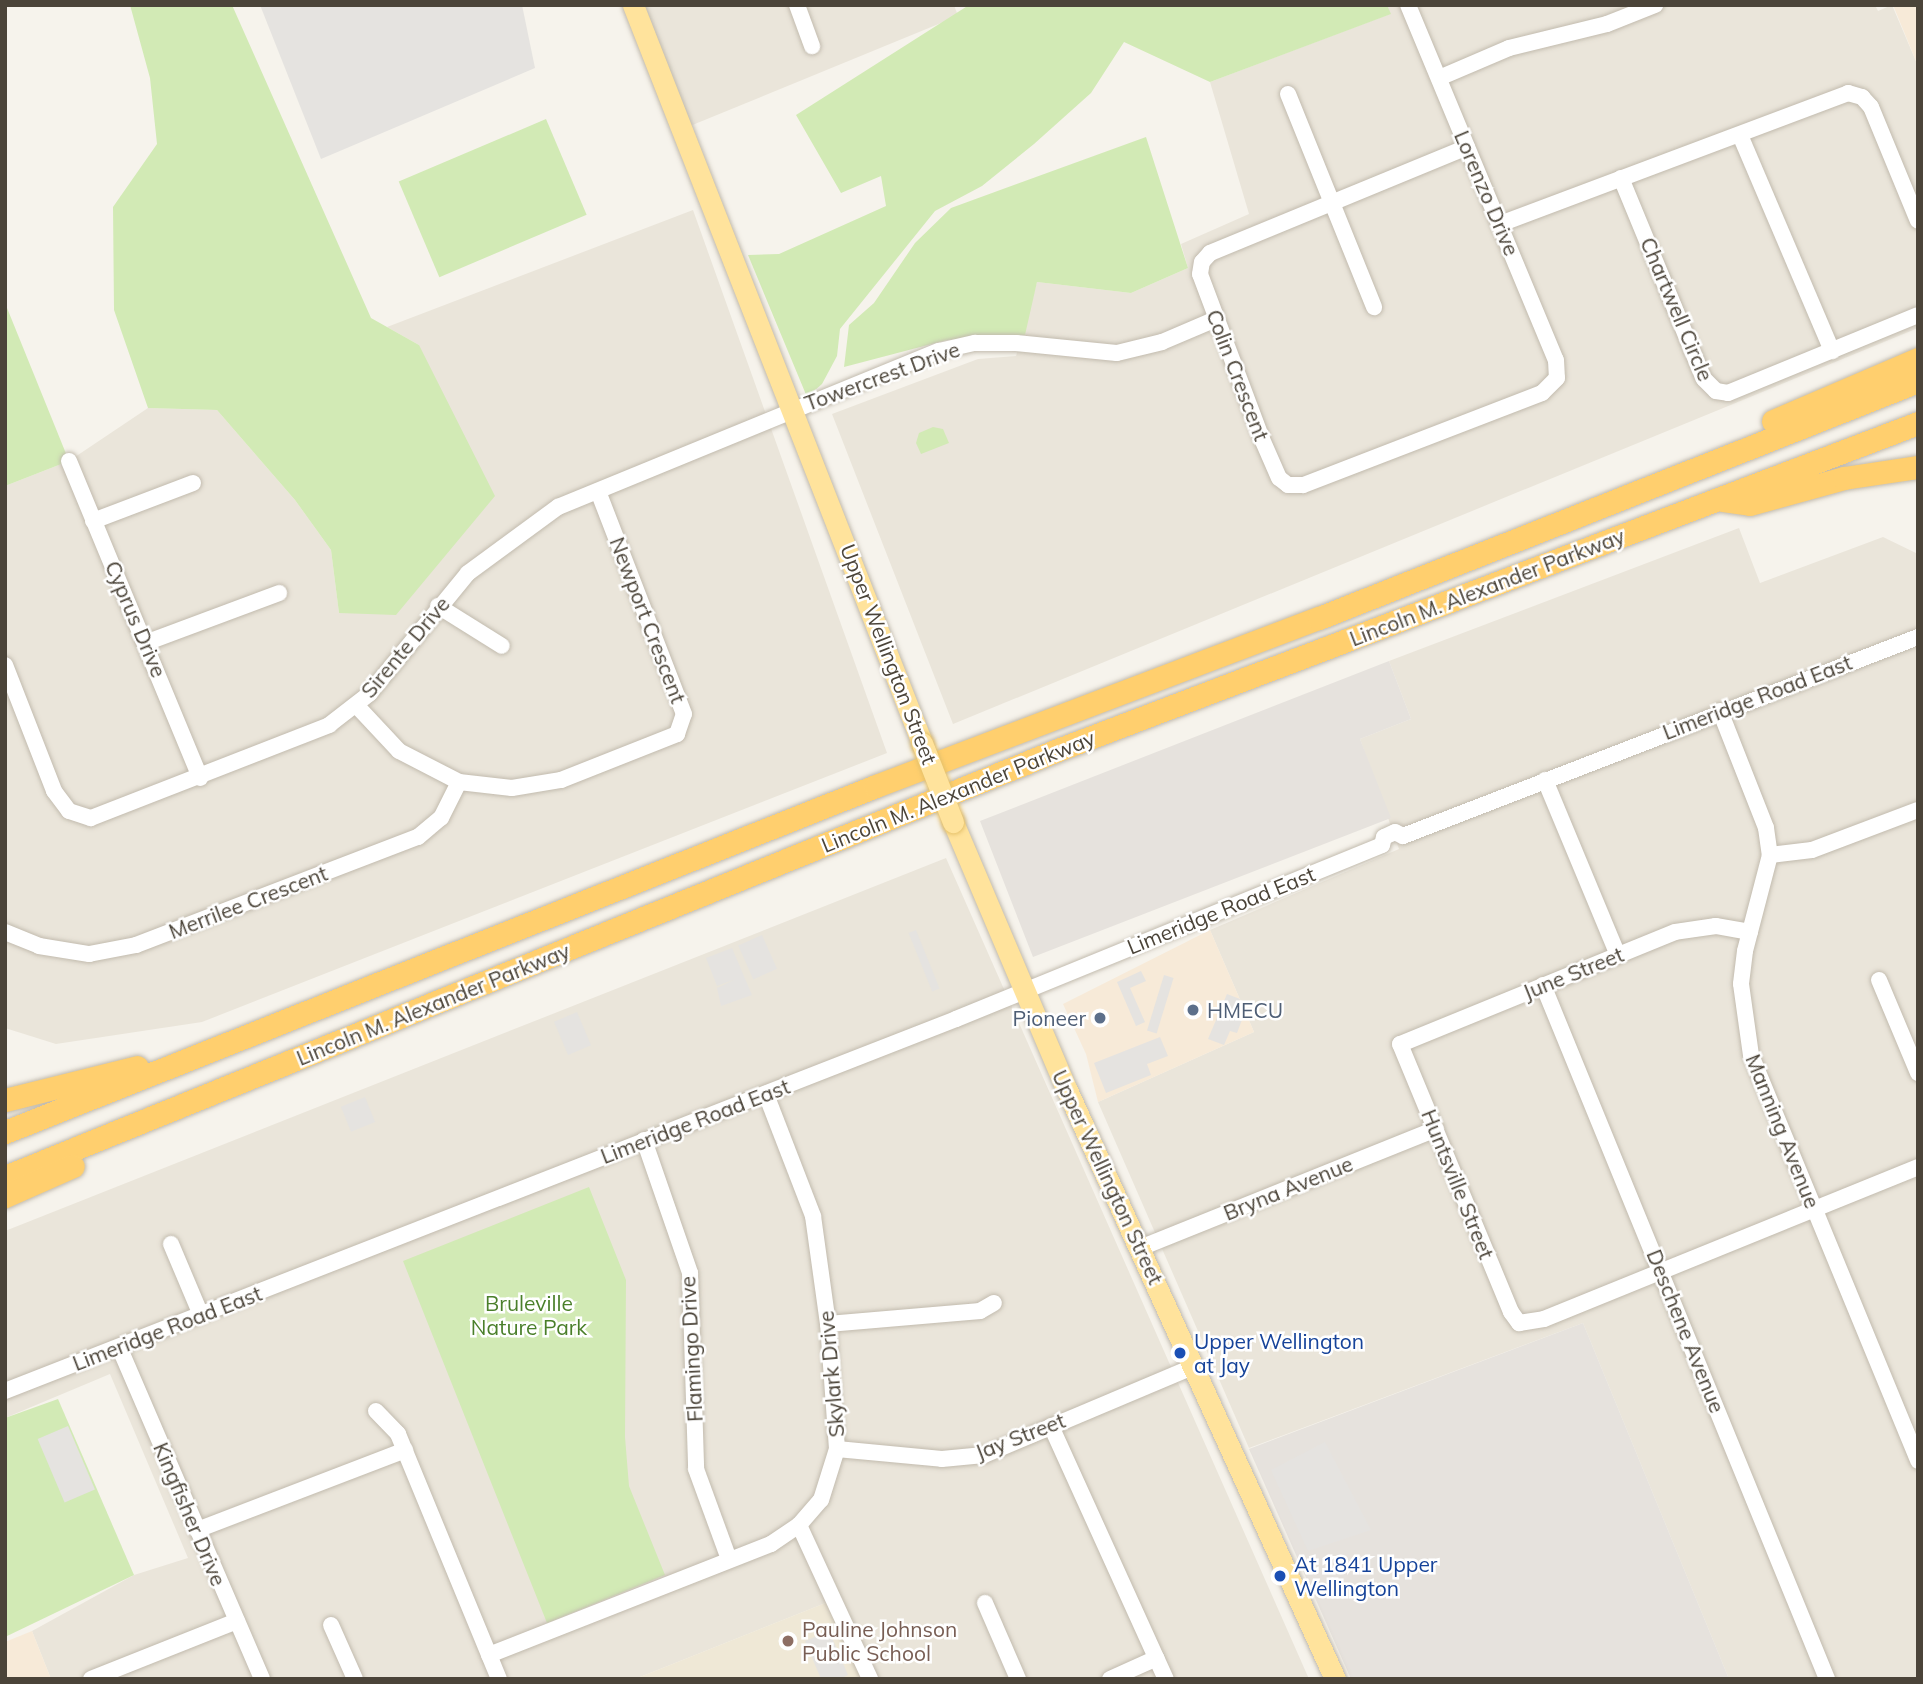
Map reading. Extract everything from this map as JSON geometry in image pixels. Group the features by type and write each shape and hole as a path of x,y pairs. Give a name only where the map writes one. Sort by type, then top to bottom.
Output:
{"highway":[{"path":"1657,482 1689,457 1918,359"},
{"name":"Lincoln M. Alexander Parkway","path":"5,1132 876,786 1319,618 1657,482 1918,381"},
{"name":"Lincoln M. Alexander Parkway","path":"5,1177 1055,751 1918,423"},
{"path":"1720,499 1750,504 1844,478 1918,467"},
{"path":"5,1100 154,1063 189,1061"},
{"path":"5,1196 254,1086 285,1065"}],"main road":[{"name":"Upper Wellington Street","path":"633,5 793,407 953,822 1024,991 1335,1679"}],"street":[{"path":"797,5 811,46"},
{"name":"Lorenzo Drive","path":"1408,5 1556,360 1555,383"},
{"path":"1438,78 1509,48 1607,24 1655,5"},
{"path":"1500,224 1848,93 1862,97 1871,107 1918,221"},
{"path":"1288,94 1374,307"},
{"path":"1740,135 1832,351"},
{"name":"Colin Crescent","path":"1467,147 1210,253 1200,274 1216,319 1279,478 1289,485 1303,485 1542,393 1555,383"},
{"name":"Chartwell Circle","path":"1621,178 1711,388 1728,393 1918,315"},
{"name":"Towercrest Drive","path":"793,407 939,351 975,343 1116,353 1163,342 1216,319"},
{"name":"Sirente Drive","path":"5,665 54,791 69,811 91,818 200,778 329,725 356,705 438,606 505,542 558,507 793,407"},
{"name":"Cyprus Drive","path":"69,461 148,642 200,778"},
{"path":"93,521 194,483"},
{"name":"Newport Crescent","path":"356,705 398,751 460,782 512,788 561,780 677,734 683,725 684,713 598,491"},
{"path":"148,642 279,593"},
{"path":"438,606 502,646"},
{"name":"Limeridge Road East","path":"5,1391 120,1349 766,1094 1382,845 1390,849 1401,844 1403,836 1918,636"},
{"name":"Manning Avenue","path":"1720,711 1766,828 1770,855 1750,932 1741,984 1751,1055 1918,1461"},
{"path":"1545,780 1618,955"},
{"name":"Merrilee Crescent","path":"5,932 39,946 89,954 136,945 418,837 441,818 460,782"},
{"path":"1770,855 1812,850 1918,810"},
{"name":"June Street","path":"1400,1044 1686,929 1716,926 1750,932"},
{"path":"1879,980 1918,1073"},
{"name":"Deschene Avenue","path":"1543,985 1663,1271 1827,1679"},
{"name":"Huntsville Street","path":"1400,1044 1519,1323 1544,1320 1663,1271"},
{"name":"Skylark Drive","path":"489,1654 771,1544 799,1525 821,1500 837,1449 828,1324 813,1216 766,1094"},
{"name":"Bryna Avenue","path":"1140,1248 1436,1129"},
{"name":"Flamingo Drive","path":"644,1140 690,1273 696,1469 729,1559"},
{"path":"1663,1271 1813,1207 1918,1167"},
{"path":"171,1244 201,1315"},
{"path":"828,1324 980,1311 994,1303"},
{"name":"Kingfisher Drive","path":"120,1349 262,1679"},
{"name":"Jay Street","path":"837,1449 956,1458 984,1455 1195,1366"},
{"path":"376,1411 389,1421 405,1450 499,1679"},
{"path":"1051,1426 1166,1679"},
{"path":"197,1530 405,1450"},
{"path":"799,1525 870,1679"},
{"path":"985,1603 1018,1679"},
{"path":"91,1679 237,1621"},
{"path":"331,1625 355,1679"},
{"path":"1110,1679 1157,1658"}],"shaded area":[{"path":"260,5 522,5 535,68 321,159"},
{"path":"644,5 954,5 958,16 690,126"},
{"path":"1387,5 1875,5 1878,11 1892,5 1918,66 1918,328 953,724 832,414 978,359 1016,356 1037,282 1131,293 1188,268 1181,244 1249,214 1210,82 1390,14"},
{"path":"1893,5 1918,5 1918,66"},
{"path":"693,210 887,753 202,1022 56,1044 5,1028 5,486 69,461 148,408 217,410 295,500 331,550 339,613 419,345 387,327"},
{"path":"1739,528 1760,583 1883,537 1918,554 1918,1679 1729,1679 1583,1323 1249,1448 1098,1102 1254,1032 1210,930 1399,849 1360,739 1411,719 1389,661"},
{"path":"1389,661 1411,719 1360,739 1391,818 1033,957 980,821"},
{"path":"946,858 1309,1679 862,1679 828,1602 635,1679 51,1679 32,1631 134,1575 188,1558 110,1374 5,1418 5,1231"},
{"path":"916,930 940,988 932,991 909,933"},
{"path":"1210,930 1254,1032 1098,1102 1086,1054 1063,1004"},
{"path":"762,935 777,969 753,979 738,946"},
{"path":"732,948 752,995 721,1006 717,988 736,979 717,986 706,958"},
{"path":"1141,971 1146,981 1130,988 1145,1022 1136,1026 1117,982"},
{"path":"1164,975 1174,978 1157,1033 1147,1030"},
{"path":"1227,994 1240,999 1236,1009 1245,1012 1237,1033 1230,1031 1224,1045 1208,1039"},
{"path":"577,1012 591,1045 568,1055 554,1022"},
{"path":"1160,1037 1168,1056 1147,1064 1151,1075 1106,1093 1094,1063"},
{"path":"365,1097 375,1122 351,1132 341,1107"},
{"path":"1583,1323 1729,1679 1351,1679 1249,1449"},
{"path":"68,1426 95,1490 65,1502 38,1439"},
{"path":"1325,1442 1371,1530 1308,1551 1271,1470"},
{"name":"Pauline Johnson Public School","path":"828,1602 862,1679 635,1679"},
{"path":"32,1631 51,1679 5,1679 5,1642"},
{"path":"829,1631 848,1675 840,1679 821,1679 805,1641"}],"green space":[{"path":"130,5 232,5 371,318 419,345 495,496 396,615 339,613 331,550 295,500 217,410 148,408 114,310 113,207 157,144 150,78"},
{"path":"969,5 1387,5 1391,14 1210,82 1124,42 1091,93 1034,144 982,186 935,211 840,329 837,356 822,384 807,397 748,255 779,254 886,206 881,176 841,193 796,115"},
{"path":"546,119 587,215 439,277 399,182"},
{"path":"1146,137 1188,268 1131,293 1037,282 1025,335 947,340 844,367 849,325 874,303 915,243 951,208"},
{"path":"5,303 69,461 5,486"},
{"path":"933,427 943,429 949,443 921,454 916,443 919,433"},
{"name":"Bruleville Nature Park","path":"589,1187 626,1280 625,1437 629,1486 665,1575 547,1623 403,1261"},
{"path":"58,1399 134,1575 5,1637 5,1418"}],"place":[{"name":"HMECU","path":"1193,1010"},
{"name":"Pioneer","path":"1100,1018"},
{"name":"Upper Wellington at Jay","path":"1180,1353"},
{"name":"At 1841 Upper Wellington","path":"1280,1576"},
{"name":"Pauline Johnson Public School","path":"788,1641"}]}
